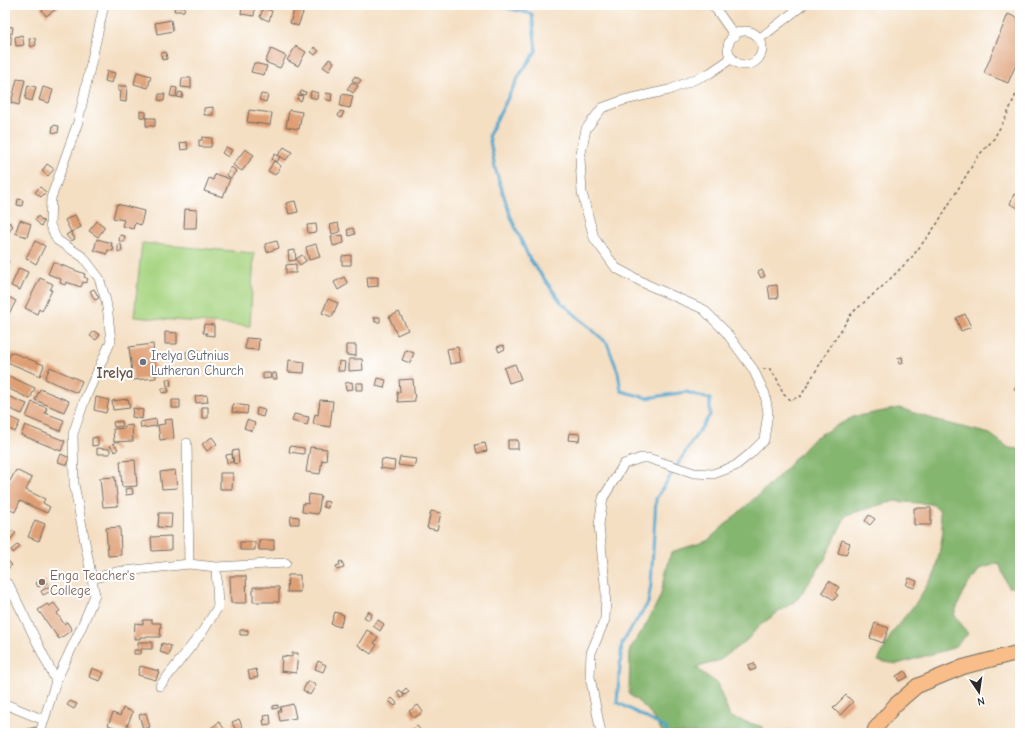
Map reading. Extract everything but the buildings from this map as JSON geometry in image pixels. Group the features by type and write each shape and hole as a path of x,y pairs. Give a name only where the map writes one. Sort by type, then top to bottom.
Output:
{"main road":[{"path":"874,733 875,729 895,705 917,686 963,667 1020,652"}],"street":[{"path":"40,733 56,681 82,626 94,595 74,484 73,434 85,400 111,341 108,314 106,301 99,278 83,257 57,240 50,225 51,198 78,122 104,5"},
{"path":"713,5 735,36"},
{"path":"759,39 803,5"},
{"path":"742,32 747,32 752,33 759,39 762,46 762,51 756,60 746,65 736,62 732,58 728,48 730,42 735,36 742,32"},
{"path":"601,733 590,677 591,654 605,619 606,593 599,525 603,498 624,464 641,458 648,458 694,473 713,474 735,466 764,440 768,413 765,394 753,369 726,332 703,309 646,284 616,268 594,238 582,193 580,158 586,129 602,108 624,100 669,90 710,73 732,58"},
{"path":"187,443 189,564"},
{"path":"92,579 116,572 189,564 216,567 286,563"},
{"path":"160,686 203,631 218,607 216,567"},
{"path":"5,582 9,586 56,681"},
{"path":"5,704 44,720"}],"path":[{"path":"753,369 770,369 777,379 783,394 791,400 802,396 830,347 852,313 884,285 912,257 937,224 978,156 993,140 1006,117 1017,92 1020,78"}],"green space":[{"path":"142,243 254,253 250,326 134,317"},
{"path":"899,408 943,422 990,434 1009,448 1020,449 1020,587 1008,587 999,563 980,569 965,589 954,614 968,634 953,648 897,664 878,661 893,631 916,603 936,571 943,532 939,509 931,504 893,501 846,515 824,561 797,600 759,626 747,640 720,660 696,668 717,683 730,717 763,727 764,733 663,733 648,710 629,694 630,649 647,623 660,597 671,552 707,541 775,480 814,438 853,417"}],"waterway":[{"path":"494,5 532,14 536,51 519,76 489,135 495,168 510,215 529,258 561,302 607,343 618,372 621,391 647,398 686,392 710,399 710,415 656,499 651,584 648,603 622,643 617,702 667,729 666,733"}],"place":[{"name":"Irelya Gutnius Lutheran Church","path":"143,362"},
{"name":"Enga Teacher's College","path":"42,582"}],"district":[{"name":"Irelya","path":"115,373"}]}
